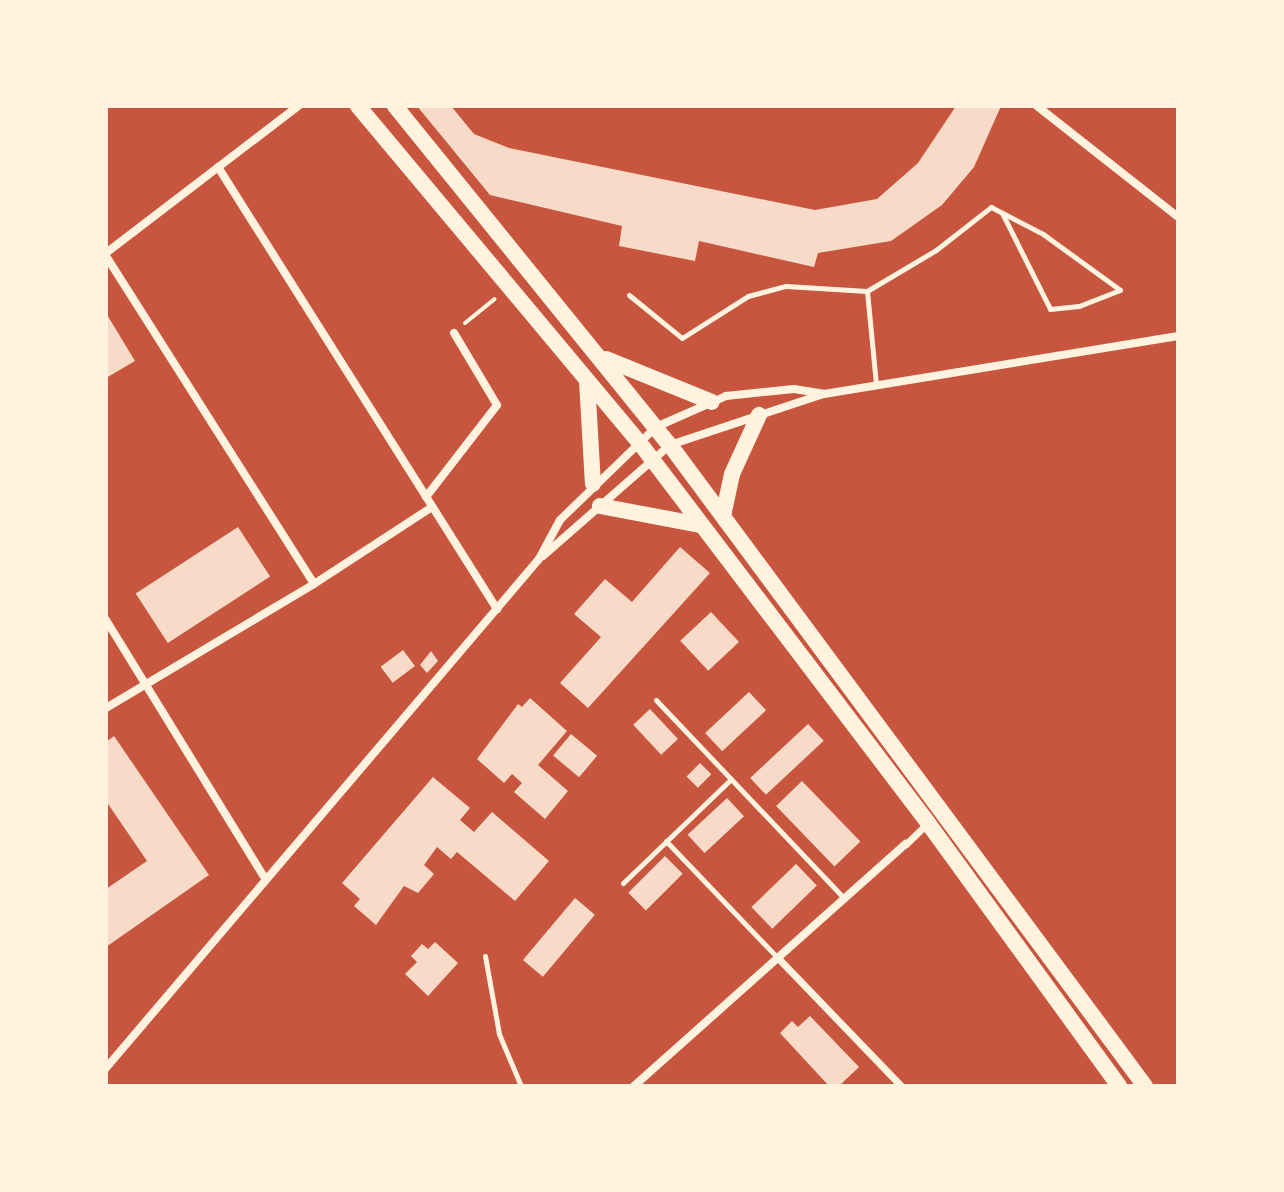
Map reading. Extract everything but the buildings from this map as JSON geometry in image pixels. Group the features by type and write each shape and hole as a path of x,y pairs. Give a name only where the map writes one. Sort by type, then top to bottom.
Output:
{"highway":[{"path":"358,106 506,289 639,442 928,823 1119,1086"},
{"path":"395,106 604,358 1145,1086"},
{"path":"604,358 712,402"},
{"path":"587,380 593,484"},
{"path":"723,516 732,474 759,415"},
{"path":"600,506 701,525"}],"street":[{"path":"298,106 106,254 314,584"},
{"path":"1037,106 1178,217"},
{"path":"218,167 497,609"},
{"path":"426,497 497,405 454,333"},
{"path":"106,1068 264,877 539,559 651,458 670,445 824,394 1178,336"},
{"path":"539,559 560,520 593,484 656,427 712,402 794,389 824,394"},
{"path":"106,708 314,584 432,507"},
{"path":"106,620 264,877"},
{"path":"634,1086 928,823"},
{"path":"778,958 901,1086"}],"lane":[{"path":"629,295 682,338 748,296 786,286 867,291 936,250 991,207 1001,212 1043,234 1120,290 1079,306 1050,309 1001,212"},
{"path":"867,291 876,385"},
{"path":"656,700 845,899"},
{"path":"623,883 731,779"},
{"path":"666,841 778,958"},
{"path":"485,956 499,1034 521,1086"}],"path":[{"path":"454,333 506,289"}]}
